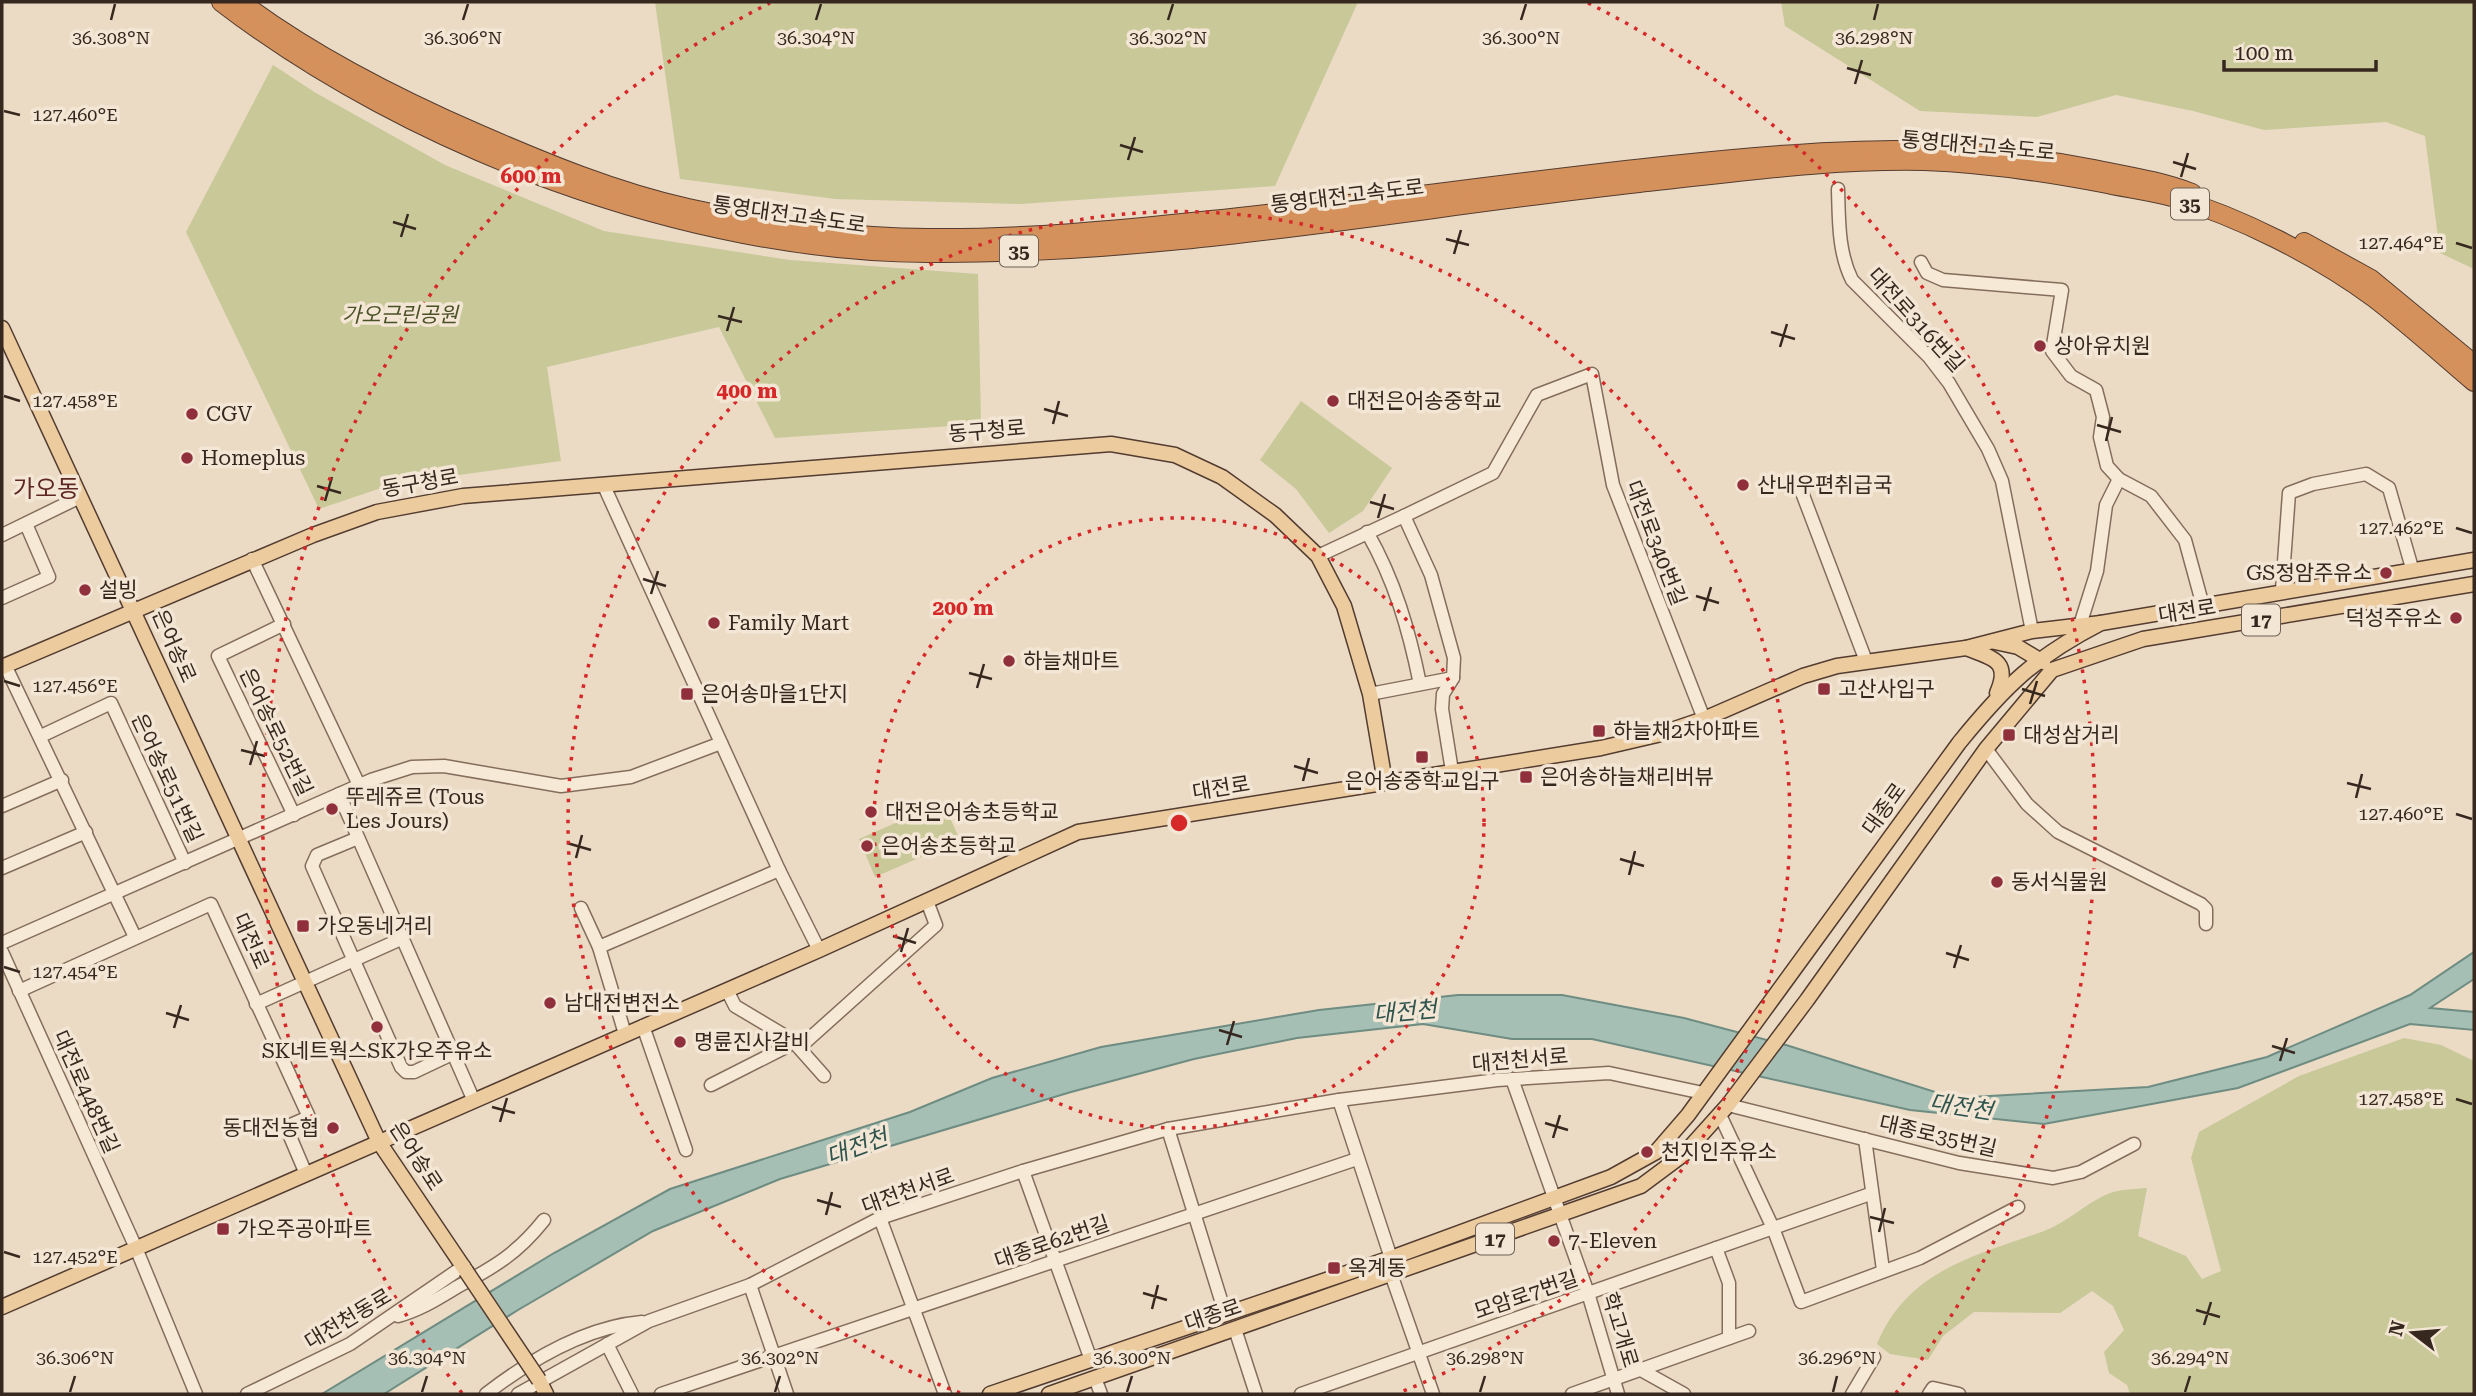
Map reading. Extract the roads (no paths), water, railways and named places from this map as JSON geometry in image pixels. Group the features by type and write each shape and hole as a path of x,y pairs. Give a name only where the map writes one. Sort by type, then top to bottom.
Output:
{"highway":[{"name":"통영대전고속도로","path":"221,2 270,32 424,110 553,166 686,208 820,230 924,239 1065,235 1362,205 1532,180 1927,148 2061,162 2170,184 2270,223 2371,279 2474,364"},
{"name":"통영대전고속도로","path":"241,2 270,32"},
{"name":"통영대전고속도로","path":"1856,155 2063,176 2172,197 2272,237 2371,296 2474,382"}],"main road":[{"name":"은어송로","path":"2,328 379,1142 539,1380"},
{"name":"동구청로","path":"4,666 252,559 377,512 463,496 1111,444 1175,455 1222,477 1275,515 1318,556 1344,607 1370,694 1385,782"},
{"name":"대전로","path":"2,1307 819,950 1078,832 1601,748 1657,735 1704,719 1803,676 1866,661 1966,649 2032,631 2101,623 2412,568 2474,560"},
{"name":"대전로","path":"2052,670 2143,639 2474,584"},
{"name":"대전로","path":"2039,658 2101,623"},
{"path":"1993,642 2018,648 2039,658 2052,670"},
{"path":"1966,649 1992,658 2002,667 2003,679 1995,698"},
{"name":"대종로","path":"990,1394 1391,1258 1611,1177 1656,1152 1704,1092 1773,995 1995,698 2039,658"},
{"name":"17","path":"1724,1110 1986,749 2052,670"},
{"name":"대종로","path":"1049,1394 1561,1216 1641,1185 1684,1154 1724,1110"},
{"path":"539,1380 546,1394"}],"street":[{"name":"대전로316번길","path":"1838,189 1840,238 1845,267 1852,280 1929,357 1949,383 1993,460 2002,481 2032,631"},
{"path":"1921,262 1927,273 1943,280 2062,290 2052,351 2071,376 2096,390 2103,416 2100,437 2107,466 2119,479 2151,496 2185,540 2203,606"},
{"name":"대전로340번길","path":"1404,516 1493,474 1537,395 1592,374 1613,485 1704,719"},
{"path":"2282,590 2289,493 2313,484 2366,474 2389,488 2412,568"},
{"path":"2080,625 2097,571 2106,505 2119,479"},
{"path":"604,486 779,870 819,950"},
{"path":"1801,490 1866,661"},
{"path":"2,535 80,497"},
{"path":"1318,556 1404,516 1431,575 1454,658 1453,678 1443,694 1442,709 1452,771"},
{"path":"2,598 49,577 26,524"},
{"path":"1367,532 1393,582 1404,612 1420,684"},
{"path":"252,559 359,785"},
{"name":"은어송로52번길","path":"284,624 218,656 294,814"},
{"path":"4,666 41,736 135,937"},
{"path":"1370,694 1453,678"},
{"name":"은어송로51번길","path":"41,736 111,704 185,863"},
{"name":"은어송로52번길","path":"239,840 359,785 422,765 478,771 561,786 631,777 721,743"},
{"path":"1986,749 2027,804 2058,832 2201,904 2206,909 2206,924"},
{"path":"2,806 62,780"},
{"path":"339,794 474,1101"},
{"path":"2,868 86,832"},
{"path":"358,838 317,855 312,866 353,961 406,1072 414,1072 454,1053"},
{"name":"은어송로51번길","path":"2,943 239,840"},
{"path":"599,947 779,870"},
{"path":"711,1085 786,1046 796,1044 936,925 927,901"},
{"name":"대전로","path":"19,991 211,904 309,1117 286,1127 306,1174"},
{"path":"581,908 599,947 625,1034"},
{"path":"256,1004 401,939"},
{"name":"대전로448번길","path":"2,952 136,1248"},
{"path":"727,990 735,1006 796,1044 824,1076"},
{"path":"643,1026 686,1150"},
{"name":"대전천서로","path":"518,1394 649,1321 750,1285 880,1218 1023,1171 1168,1129 1339,1100 1512,1079 1609,1073 1704,1092"},
{"path":"1512,1079 1554,1198"},
{"path":"1339,1100 1391,1258"},
{"path":"1724,1110 1801,1302 1920,1258 2018,1207"},
{"name":"대종로35번길","path":"1724,1110 1865,1139 1959,1163 2053,1178 2081,1171 2134,1144"},
{"name":"대종로","path":"1168,1129 1225,1313"},
{"path":"1865,1139 1870,1194 1883,1270"},
{"name":"대종로62번길","path":"661,1394 1054,1262 1193,1212 1357,1159"},
{"path":"1023,1171 1091,1360"},
{"name":"모암로7번길","path":"1301,1394 1870,1194"},
{"name":"학고개로","path":"1554,1198 1588,1293 1618,1394"},
{"path":"880,1218 945,1394"},
{"path":"391,1318 418,1311 490,1271 515,1254 544,1220"},
{"path":"136,1248 196,1394"},
{"path":"1716,1248 1729,1283 1729,1338"},
{"name":"대전천동로","path":"247,1394 304,1369 391,1318 465,1269"},
{"path":"1391,1274 1433,1394"},
{"path":"750,1285 786,1394"},
{"path":"486,1394 537,1359 587,1335 627,1323 649,1321"},
{"path":"1235,1329 1256,1394"},
{"path":"1572,1394 1749,1331"},
{"path":"607,1344 632,1394"},
{"path":"1852,1394 1874,1357"},
{"path":"1641,1370 1684,1394"},
{"path":"1095,1378 1101,1394"},
{"path":"1931,1391 1959,1394"}],"water":[{"name":"대전천","path":"2474,952 2474,979 2430,1008 2474,1012 2474,1030 2410,1024 2238,1088 2044,1124 1910,1110 1592,1039 1512,1039 1423,1024 1297,1038 1194,1059 1071,1092 780,1179 653,1231 518,1310 384,1394 322,1394 554,1253 670,1189 910,1112 992,1078 1101,1047 1319,1010 1458,995 1562,995 1684,1018 1786,1045 1954,1098 2148,1087 2267,1057 2410,995"}],"place":[{"name":"상아유치원","path":"2040,346"},
{"name":"대전은어송중학교","path":"1333,401"},
{"name":"CGV","path":"192,414"},
{"name":"Homeplus","path":"187,458"},
{"name":"산내우편취급국","path":"1743,485"},
{"name":"GS정암주유소","path":"2386,573"},
{"name":"설빙","path":"85,590"},
{"name":"덕성주유소","path":"2456,618"},
{"name":"Family Mart","path":"714,623"},
{"name":"하늘채마트","path":"1009,661"},
{"name":"고산사입구","path":"1824,689"},
{"name":"은어송마을1단지","path":"687,694"},
{"name":"하늘채2차아파트","path":"1599,731"},
{"name":"대성삼거리","path":"2009,735"},
{"name":"은어송중학교입구","path":"1422,757"},
{"name":"은어송하늘채리버뷰","path":"1526,777"},
{"name":"뚜레쥬르 (Tous Les Jours)","path":"332,809"},
{"name":"대전은어송초등학교","path":"871,812"},
{"name":"은어송초등학교","path":"867,846"},
{"name":"동서식물원","path":"1997,882"},
{"name":"가오동네거리","path":"303,926"},
{"name":"남대전변전소","path":"550,1003"},
{"name":"SK네트웍스SK가오주유소","path":"377,1027"},
{"name":"명륜진사갈비","path":"680,1042"},
{"name":"동대전농협","path":"333,1128"},
{"name":"천지인주유소","path":"1647,1152"},
{"name":"가오주공아파트","path":"223,1229"},
{"name":"7-Eleven","path":"1554,1241"},
{"name":"옥계동","path":"1334,1268"}],"district":[{"name":"가오동","path":"46,489"}],"park label":[{"name":"가오근린공원","path":"400,315"}]}
